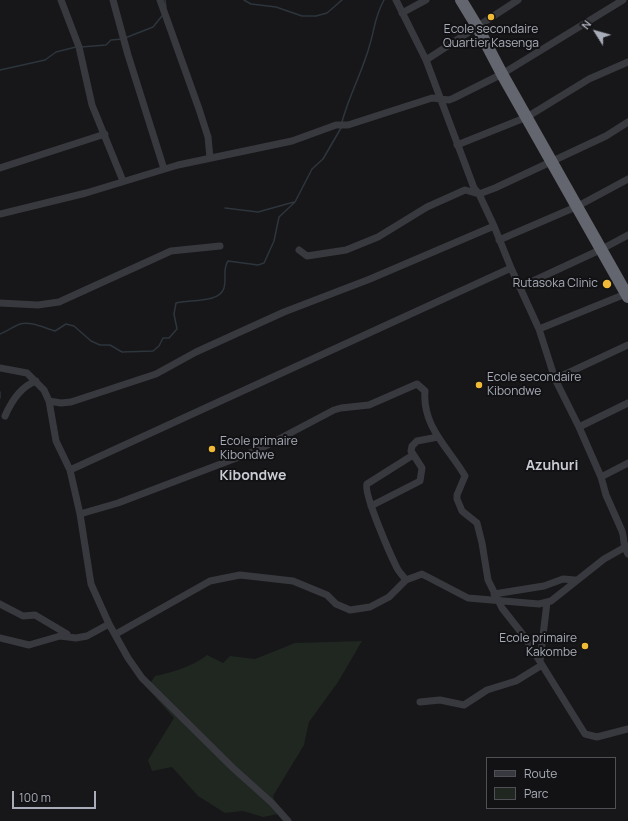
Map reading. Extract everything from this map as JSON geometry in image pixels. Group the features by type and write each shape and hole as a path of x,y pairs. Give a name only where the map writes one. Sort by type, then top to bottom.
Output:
{"highway":[{"path":"461,0 627,295"}],"street":[{"path":"61,0 79,47 92,105 123,181"},
{"path":"113,0 128,55 164,170"},
{"path":"160,0 208,137 210,158"},
{"path":"396,0 426,60 474,188 479,194 494,226 511,268 539,329 555,379 579,427 601,477 606,496 624,536 627,549 604,559 548,602 539,604 496,597"},
{"path":"402,13 426,0"},
{"path":"426,60 478,28 518,0"},
{"path":"0,214 210,158 292,141 336,125 348,124 432,98 449,100 502,74 623,0"},
{"path":"457,145 526,117 589,79 628,62"},
{"path":"299,250 306,256 346,250 378,237 427,207 465,190 479,194 552,162 578,148 606,136 628,122"},
{"path":"0,168 105,134"},
{"path":"499,240 578,206 628,179"},
{"path":"49,401 61,403 70,402 156,374 196,352 284,312 370,279 494,226"},
{"path":"520,287 602,250 628,235"},
{"path":"0,303 38,304 59,302 171,251 220,246"},
{"path":"70,470 511,268"},
{"path":"539,329 627,295"},
{"path":"555,379 628,345"},
{"path":"0,368 27,373 36,380 44,390 49,401 56,441 70,470 80,514 91,584 109,624 116,634 128,658 142,678 233,768 272,803 288,821"},
{"path":"5,416 19,393 27,385 36,380"},
{"path":"80,514 118,503 260,449 334,410 369,405 417,384 425,391 425,407 428,418 438,437 465,476 456,495 457,499 462,511 477,523 482,543 484,568 496,597 520,630 586,734 597,737 628,730"},
{"path":"579,427 628,403"},
{"path":"371,506 420,481 422,468 413,455 411,448 414,443 438,437"},
{"path":"406,580 396,567 371,506 366,486 413,455"},
{"path":"601,477 628,463"},
{"path":"116,634 210,581 240,574 293,581 327,595 336,604 350,610 370,607 388,597 406,580 422,574 468,598 496,597 544,586 563,579 575,580"},
{"path":"420,702 440,700 464,704 487,690 527,676 541,663 548,602"},
{"path":"0,604 23,616 35,616 60,632 76,638"},
{"path":"0,638 29,645 60,636 76,638 87,636 109,624"}],"green space":[{"path":"362,641 338,682 309,722 304,745 273,796 278,814 263,817 243,811 225,813 198,796 172,767 152,771 148,760 174,718 147,688 155,676 189,666 207,655 223,663 230,656 255,659 295,643"}],"waterway":[{"path":"165,0 166,7"},
{"path":"244,0 251,4 276,7 302,16 316,16 327,13 342,0"},
{"path":"342,122 348,102 367,54 377,16 384,0"},
{"path":"125,38 153,27 162,16"},
{"path":"81,47 106,45 111,40 122,39"},
{"path":"0,70 45,60 56,52 76,47"},
{"path":"0,334 24,323 33,324 55,331 66,324 74,326 91,341 100,345 110,345 122,352 153,351 159,346 163,338 169,338 177,329 174,314 176,303 210,299 221,293 224,288 225,268 228,261 258,265 264,263 274,241 279,217 295,202 312,169 323,159 341,128"},
{"path":"225,208 258,212 294,202"},
{"path":"0,392 0,398"}],"place":[{"name":"Ecole secondaire Quartier Kasenga","path":"491,17"},
{"name":"Rutasoka Clinic","path":"607,284"},
{"name":"Ecole secondaire Kibondwe","path":"479,385"},
{"name":"Ecole primaire Kibondwe","path":"212,449"},
{"name":"Ecole primaire Kakombe","path":"585,646"}],"district":[{"name":"Azuhuri","path":"552,466"},
{"name":"Kibondwe","path":"253,476"}]}
